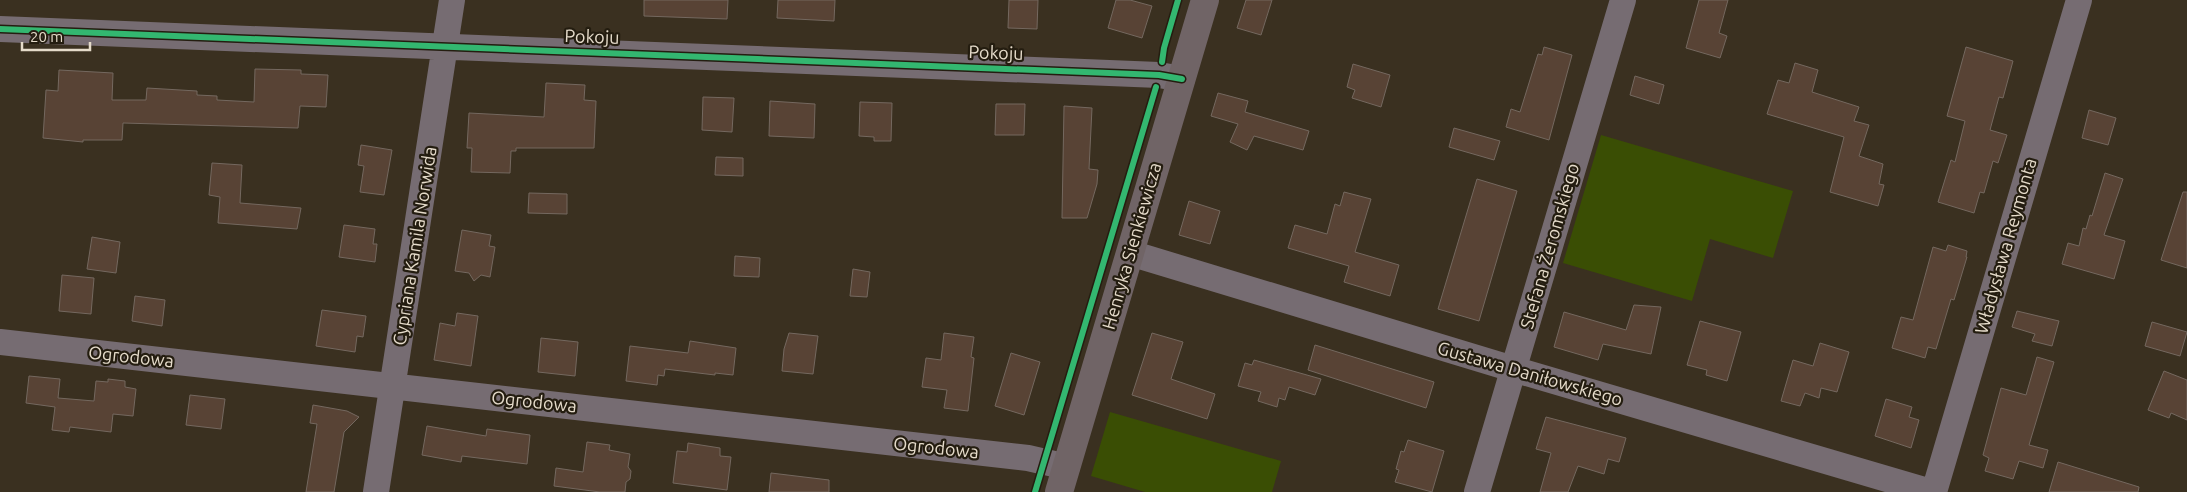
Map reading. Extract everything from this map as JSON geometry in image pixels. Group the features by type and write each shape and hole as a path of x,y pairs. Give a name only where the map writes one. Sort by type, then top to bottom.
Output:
{"street":[{"name":"Cypriana Kamila Norwida","path":"376,492 452,0"},
{"name":"Henryka Sienkiewicza","path":"1063,479 1205,0"},
{"name":"Stefana Żeromskiego","path":"1477,492 1623,0"},
{"name":"Władysława Reymonta","path":"1932,492 2079,0"},
{"name":"Pokoju","path":"0,29 1159,75 1182,80"},
{"name":"Gustawa Daniłowskiego","path":"1130,253 1513,369 1932,492"},
{"name":"Ogrodowa","path":"0,342 1028,458 1063,479"}],"green space":[{"path":"1601,135 1793,191 1773,258 1710,239 1692,301 1563,263"},
{"path":"1110,412 1281,461 1272,492 1145,492 1091,476"}],"building":[{"path":"644,0 728,0 727,19 644,16"},
{"path":"778,0 835,0 834,21 777,18"},
{"path":"1009,0 1038,0 1037,29 1008,28"},
{"path":"1116,0 1130,0 1152,6 1142,38 1108,28"},
{"path":"1246,0 1272,0 1261,35 1237,28"},
{"path":"1699,0 1728,0 1719,33 1727,36 1720,58 1686,48"},
{"path":"1544,47 1572,55 1549,140 1506,127 1511,109 1520,112 1538,54 1542,55"},
{"path":"1966,47 2013,61 2003,98 1999,97 1990,130 2007,135 1998,163 1993,161 1984,193 1980,192 1974,213 1938,202 1951,160 1955,162 1965,121 1947,116"},
{"path":"1795,63 1818,70 1812,92 1859,107 1854,121 1869,125 1859,156 1883,164 1879,184 1884,185 1878,206 1830,192 1844,137 1767,114 1778,80 1789,83"},
{"path":"1353,64 1390,75 1381,107 1352,98 1355,90 1347,87"},
{"path":"255,69 301,70 301,74 328,75 326,107 300,106 298,128 123,123 122,140 83,140 83,142 43,138 46,90 58,91 59,70 113,73 112,100 146,100 147,88 197,91 197,95 217,96 217,100 254,102"},
{"path":"1635,76 1664,85 1659,104 1630,95"},
{"path":"546,83 585,85 584,100 596,101 594,148 516,148 516,151 511,151 510,173 471,172 472,148 467,148 469,113 544,117"},
{"path":"1218,93 1248,101 1245,112 1309,131 1303,150 1254,136 1247,150 1230,142 1238,124 1211,116"},
{"path":"703,97 734,98 732,132 702,130"},
{"path":"770,101 815,104 814,138 769,136"},
{"path":"860,102 892,103 891,141 874,141 874,137 859,136"},
{"path":"996,104 1025,104 1024,135 995,135"},
{"path":"1064,106 1092,108 1089,169 1098,170 1097,184 1087,218 1062,218"},
{"path":"2089,110 2116,118 2108,145 2082,138"},
{"path":"1454,128 1500,141 1494,160 1449,147"},
{"path":"361,145 392,150 384,195 360,192 364,166 358,165"},
{"path":"716,157 743,158 743,176 715,175"},
{"path":"212,163 242,165 240,203 301,208 297,229 218,223 220,197 209,195"},
{"path":"2105,173 2123,179 2104,235 2125,241 2114,279 2062,264 2068,243 2079,246 2083,228 2086,229 2090,215 2092,216"},
{"path":"1477,179 1517,191 1479,321 1438,309"},
{"path":"1344,192 1371,199 1355,252 1399,265 1390,296 1344,282 1349,266 1288,248 1295,225 1327,234 1335,204 1340,206"},
{"path":"2183,192 2187,192 2187,268 2161,260"},
{"path":"529,193 567,194 567,214 528,213"},
{"path":"1189,201 1220,211 1210,244 1179,235"},
{"path":"344,225 375,229 373,244 377,244 375,262 339,257"},
{"path":"462,230 491,235 489,246 495,247 490,277 481,275 474,281 469,273 455,271"},
{"path":"92,237 120,242 116,273 87,269"},
{"path":"1948,245 1967,251 1967,257 1954,300 1951,299 1936,349 1928,347 1925,358 1892,348 1901,317 1913,320 1933,247 1946,251"},
{"path":"735,256 760,258 759,277 734,276"},
{"path":"853,269 870,272 867,297 850,296"},
{"path":"62,275 94,278 91,314 59,311"},
{"path":"135,296 165,300 162,326 132,321"},
{"path":"1634,305 1661,307 1651,354 1603,344 1598,360 1554,347 1564,312 1626,330"},
{"path":"322,310 366,316 363,337 357,336 355,352 316,346"},
{"path":"2017,311 2059,321 2052,346 2032,341 2035,334 2012,327"},
{"path":"457,313 478,316 471,366 434,360 440,323 455,326"},
{"path":"1700,321 1741,332 1727,381 1706,375 1707,370 1687,365"},
{"path":"2152,322 2187,332 2180,356 2145,346"},
{"path":"789,333 818,336 813,374 782,371 784,349"},
{"path":"944,333 974,337 971,357 974,358 968,411 944,408 947,390 922,387 926,358 941,360"},
{"path":"1152,333 1183,342 1171,379 1215,394 1207,419 1132,395"},
{"path":"541,338 578,342 575,376 538,372"},
{"path":"690,341 736,348 733,375 715,373 715,375 665,369 664,376 658,375 657,385 626,381 630,346 688,353"},
{"path":"1820,343 1849,352 1837,392 1821,388 1819,398 1805,393 1800,406 1781,401 1793,360 1813,366"},
{"path":"1315,345 1434,382 1426,408 1308,370"},
{"path":"1011,353 1040,362 1024,415 995,406"},
{"path":"2037,357 2054,362 2029,445 2048,450 2043,468 2019,461 2013,479 1985,471 1989,458 1983,455 2001,388 2026,395"},
{"path":"1254,360 1321,379 1315,395 1289,387 1285,400 1279,398 1277,407 1258,401 1261,392 1238,386 1245,363 1252,365"},
{"path":"2164,371 2187,380 2187,420 2171,413 2169,418 2148,410"},
{"path":"29,376 60,379 58,398 94,401 96,381 108,382 108,379 125,381 125,387 136,389 133,416 113,414 111,432 70,427 69,432 52,430 55,407 26,403"},
{"path":"190,395 225,399 221,429 186,425"},
{"path":"1886,399 1912,407 1909,417 1919,420 1911,448 1875,436"},
{"path":"313,405 347,411 359,417 344,432 334,492 306,492 317,424 310,423"},
{"path":"1546,417 1626,438 1619,462 1608,459 1604,474 1578,466 1568,492 1540,492 1551,453 1536,449"},
{"path":"427,426 486,436 487,429 530,435 527,464 462,456 461,462 422,455"},
{"path":"1408,440 1444,451 1432,492 1395,482 1399,470 1396,469 1401,451 1404,452"},
{"path":"587,442 610,445 609,450 630,454 628,467 631,471 630,479 626,482 625,492 600,492 554,486 556,468 583,472"},
{"path":"688,443 720,448 720,456 731,457 727,490 673,483 677,451 687,452"},
{"path":"2058,462 2139,487 2138,492 2049,492"},
{"path":"771,473 829,480 829,492 769,492"}],"cycle path":[{"path":"1162,62 1164,48 1178,0"},
{"path":"0,29 1159,75 1182,79"},
{"path":"1035,492 1156,87"}]}
